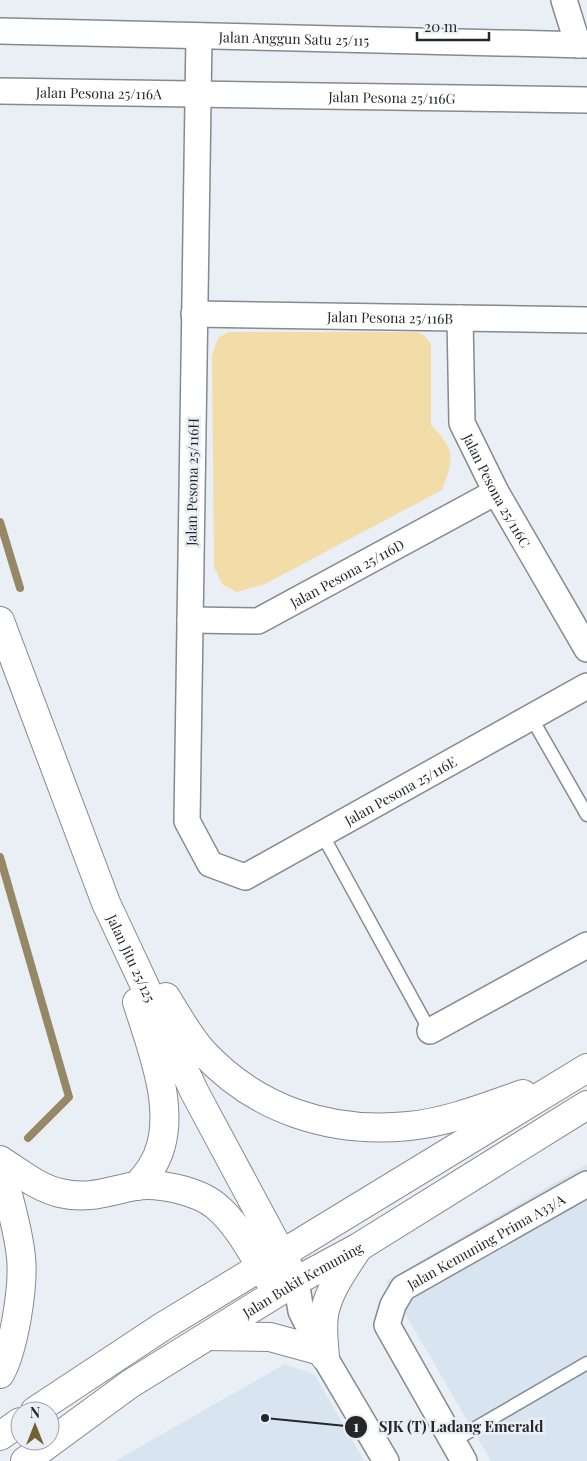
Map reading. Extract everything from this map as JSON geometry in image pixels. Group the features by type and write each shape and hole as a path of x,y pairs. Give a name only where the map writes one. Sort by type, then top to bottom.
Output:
{"main road":[{"name":"Jalan Jitu 25/125","path":"0,621 106,903 272,1260"},
{"path":"0,649 29,697"},
{"path":"106,903 178,1018 202,1051 232,1077 266,1101 307,1119 339,1126 410,1126 474,1111 582,1072"},
{"path":"106,903 159,1073 165,1118 161,1146 155,1160 137,1186"},
{"path":"50,1401 162,1326 582,1072"},
{"name":"Jalan Bukit Kemuning","path":"25,1461 130,1384 286,1287 359,1247 587,1105"},
{"path":"0,1162 40,1186 60,1193 90,1196 111,1194 137,1186 173,1188 198,1194 216,1206 239,1232 272,1260 286,1287"},
{"path":"0,1162 22,1258 17,1318 6,1363 0,1374"},
{"path":"208,1336 270,1336 323,1354 325,1310 338,1281 359,1247"}],"street":[{"path":"564,0 582,45"},
{"name":"Jalan Anggun Satu 25/115","path":"0,31 582,45"},
{"name":"Jalan Pesona 25/116H","path":"199,36 187,821 210,864"},
{"name":"Jalan Pesona 25/116A","path":"0,91 198,94"},
{"name":"Jalan Pesona 25/116G","path":"198,94 587,100"},
{"name":"Jalan Pesona 25/116B","path":"194,314 587,320"},
{"name":"Jalan Pesona 25/116C","path":"460,318 462,423 496,492 587,649"},
{"name":"Jalan Pesona 25/116D","path":"190,620 258,621 496,492"},
{"name":"Jalan Pesona 25/116E","path":"210,864 245,878 587,686"},
{"path":"430,1031 587,945"},
{"name":"Jalan Kemuning Prima A33/A","path":"458,1451 387,1325 392,1305 403,1288 587,1184"},
{"path":"286,1287 386,1461"}],"lane":[{"path":"531,717 587,815"},
{"path":"322,834 430,1031"},
{"path":"458,1451 587,1364"}],"shaded area":[{"path":"228,332 416,332 424,335 431,344 431,425 445,441 450,455 449,470 442,490 265,584 237,592 222,584 214,567 212,355 218,338"},
{"path":"587,1164 587,1461 491,1461 386,1281"},
{"path":"285,1364 315,1375 364,1461 115,1461"}],"waterway":[{"path":"0,522 20,588"},
{"path":"0,857 69,1097 28,1138"}],"place":[{"name":"SJK (T) Ladang Emerald","path":"265,1418"}]}
